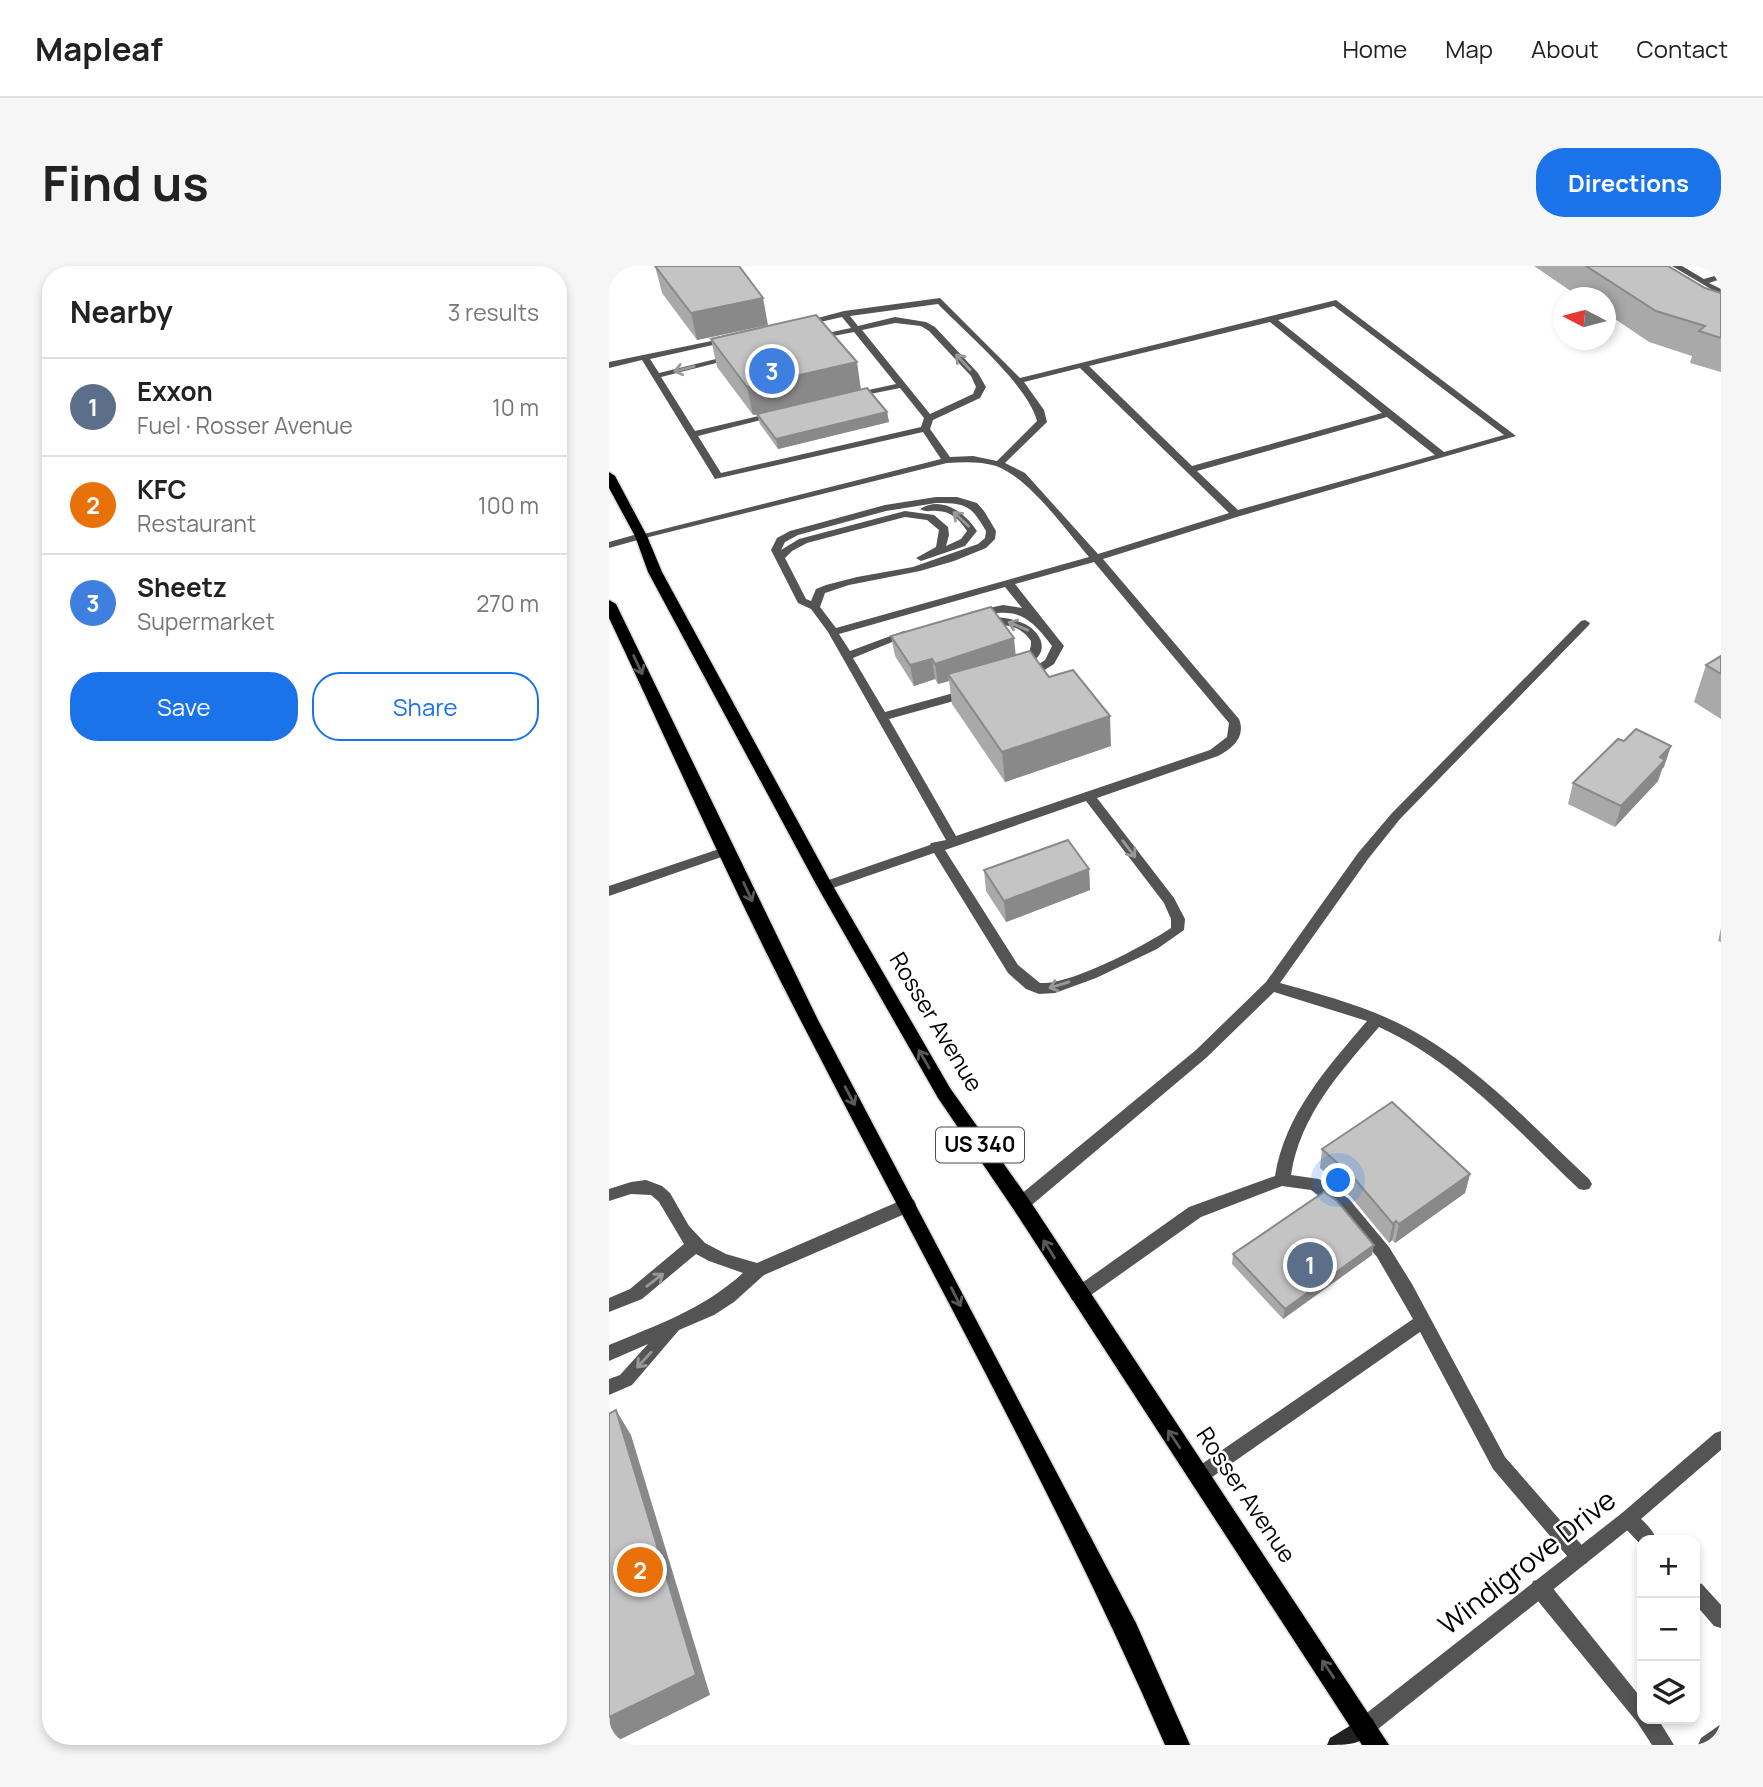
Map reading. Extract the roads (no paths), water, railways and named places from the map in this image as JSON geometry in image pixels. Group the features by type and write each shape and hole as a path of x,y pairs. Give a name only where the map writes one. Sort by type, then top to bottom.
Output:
{"main road":[{"name":"Rosser Avenue","path":"609,476 641,536 655,572 825,886 944,1093 1021,1204 1078,1295 1371,1735"},
{"path":"609,604 809,1020 1128,1630 1178,1745"},
{"path":"1337,1745 1371,1735"}],"street":[{"path":"1676,266 1721,293"},
{"path":"1703,282 1721,276"},
{"path":"791,326 844,314 940,301 1018,381 1039,410 1042,422 999,464"},
{"path":"833,632 1096,558 1440,454 1511,436 1336,303 1018,381"},
{"path":"844,314 929,418"},
{"path":"1272,319 1440,454"},
{"path":"804,341 895,320 923,324 932,329 975,375 981,387 977,396 929,418 925,429"},
{"path":"609,365 738,337"},
{"path":"656,376 738,356"},
{"path":"645,358 718,477 925,429"},
{"path":"1081,365 1236,514"},
{"path":"837,400 902,385"},
{"path":"692,435 784,413"},
{"path":"1189,470 1389,414"},
{"path":"925,429 947,460"},
{"path":"609,545 947,460 973,459 999,464 1021,475 1096,558 1229,714 1237,731 1226,747 1214,753 825,886"},
{"path":"860,578 896,573 966,553 982,547 990,539 991,531 976,507 961,499 933,499 794,533 781,540 776,550 802,601 815,607 833,632 952,841"},
{"path":"779,558 787,548 803,541 934,507 948,508 967,523 972,531 969,538 960,545 820,591 815,607"},
{"path":"905,514 930,517 944,529 945,541 937,553"},
{"path":"1008,583 1058,646 1050,662 1029,676 1017,679"},
{"path":"1011,667 1033,656 1037,648 1035,636 1024,626 1010,621 963,622 991,610 1014,608 1033,614"},
{"path":"1021,1204 1201,1054 1271,986 1363,856 1397,816 1585,623"},
{"path":"871,649 886,639 924,628"},
{"path":"847,656 913,642"},
{"path":"921,706 948,687 968,681"},
{"path":"882,717 981,690"},
{"path":"936,846 1013,969 1028,984 1043,990 1060,986 1137,954 1167,939 1177,930 1178,919 1169,901 1088,795"},
{"path":"609,891 728,850"},
{"path":"1271,986 1337,1004 1407,1035 1476,1082 1584,1184"},
{"path":"1282,1180 1283,1158 1298,1123 1325,1082 1375,1021"},
{"path":"1078,1295 1195,1212 1282,1180 1314,1184 1343,1204 1383,1252 1499,1463 1580,1557"},
{"path":"609,1195 636,1187 651,1188 662,1194 672,1206 683,1232 695,1245 723,1259 758,1270"},
{"path":"609,1353 675,1326 728,1297 758,1270 908,1205"},
{"path":"609,1305 636,1294 695,1245"},
{"path":"1199,1476 1423,1321"},
{"path":"609,1387 626,1380 675,1326"},
{"name":"Windigrove Drive","path":"1371,1735 1540,1588 1628,1519 1721,1439"},
{"path":"1628,1519 1643,1535"},
{"path":"1540,1588 1637,1708"},
{"path":"1700,1596 1721,1619"},
{"path":"1649,1724 1664,1745"},
{"path":"1708,1745 1721,1734"}],"place":[{"name":"Sheetz","path":"772,371"},
{"name":"Exxon","path":"1310,1265"},
{"name":"KFC","path":"640,1570"}]}
